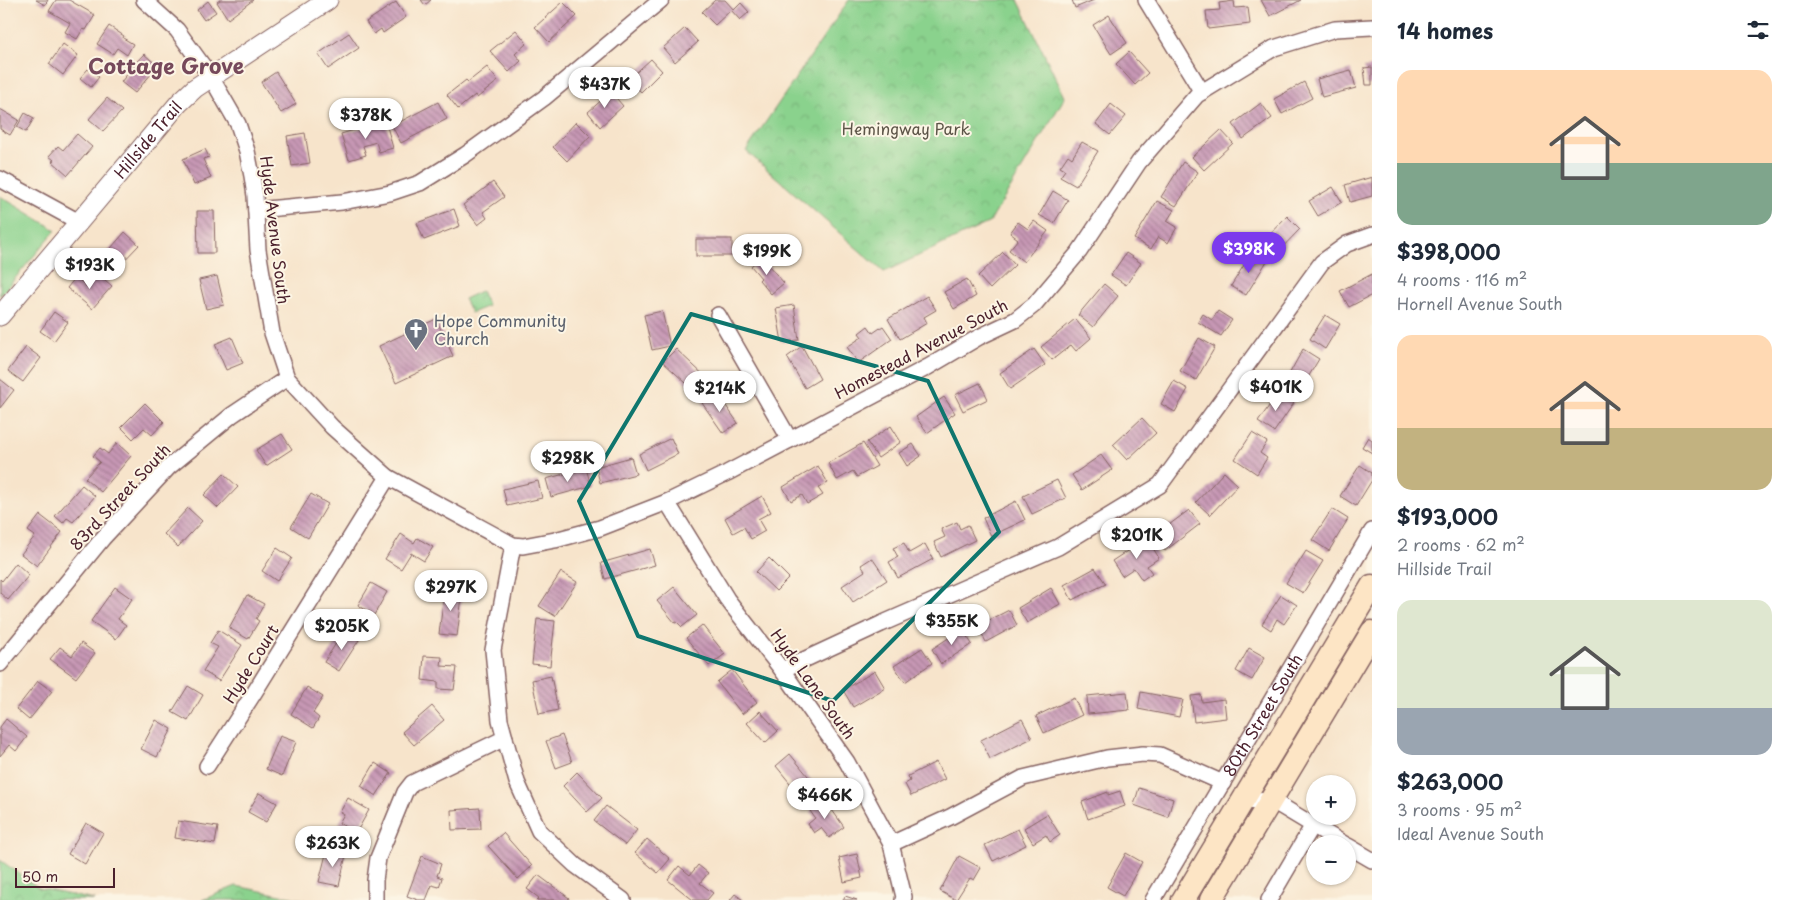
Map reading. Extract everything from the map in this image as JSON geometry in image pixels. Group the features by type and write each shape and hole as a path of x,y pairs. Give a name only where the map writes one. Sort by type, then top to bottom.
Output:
{"main road":[{"name":"80th Street South","path":"1183,900 1372,586"},
{"path":"1212,900 1372,632"}],"street":[{"name":"Hyde Avenue South","path":"144,0 177,30 211,78 238,124 247,151 256,196 258,250 272,333 287,378 332,427 388,477 512,545"},
{"name":"Hillside Trail","path":"0,316 180,103 195,88 328,0"},
{"path":"256,210 342,202 390,193 420,183 465,155 544,98 661,0"},
{"path":"1146,0 1202,92"},
{"name":"Homestead Avenue South","path":"512,545 523,546 555,540 600,528 667,502 727,473 928,368 979,337 1014,320 1034,305 1079,252 1139,162 1197,95 1274,48 1336,29 1372,27"},
{"path":"0,179 79,222"},
{"path":"782,670 881,624 1058,547 1160,486 1322,262 1347,244 1372,234"},
{"path":"718,315 790,440"},
{"name":"83rd Street South","path":"0,664 103,538 169,467 232,414 287,378"},
{"name":"Hyde Court","path":"207,766 388,477"},
{"name":"Hyde Lane South","path":"667,502 727,599 782,670 847,762 891,844 904,897 903,900"},
{"name":"80th Street South","path":"1153,900 1372,531"},
{"path":"512,545 493,650 500,720 517,782 539,831 575,865 623,900"},
{"path":"375,900 378,858 405,792 412,783 505,738"},
{"path":"891,844 950,817 1022,778 1108,758 1143,754 1160,755 1222,783"},
{"path":"1242,802 1271,800 1306,821"},
{"path":"1268,900 1313,825 1330,835"},
{"path":"1356,851 1372,860"}],"highlighted area":[{"path":"691,314 928,381 999,532 833,701 638,636 579,501"}],"green space":[{"name":"Hemingway Park","path":"849,0 1018,0 1065,97 990,222 884,272 746,151"},
{"path":"0,196 56,230 0,296"},
{"path":"481,291 488,306 471,313 464,299"},
{"path":"0,860 39,888 94,900 0,900"},
{"path":"236,886 306,900 202,900"}],"building":[{"path":"36,0 48,0 45,5"},
{"path":"56,0 69,0 95,15 86,30 83,29 77,39 65,32 70,23 49,11"},
{"path":"220,0 253,0 228,19 217,2"},
{"path":"421,0 431,0 425,5"},
{"path":"715,0 725,0 734,10 741,3 749,12 740,20 731,10 715,25 702,12"},
{"path":"1072,0 1094,0 1075,8"},
{"path":"1261,0 1301,0 1270,16"},
{"path":"208,1 216,12 204,20 197,10"},
{"path":"1234,1 1235,8 1248,7 1250,24 1208,29 1206,11 1220,10 1219,3"},
{"path":"396,2 406,17 383,33 381,29 374,34 366,22"},
{"path":"563,2 577,16 549,42 535,27"},
{"path":"1109,15 1127,43 1111,54 1093,25"},
{"path":"109,26 133,44 127,55 117,48 113,54 97,44"},
{"path":"685,28 698,42 675,62 663,48"},
{"path":"516,30 527,43 515,54 521,61 509,72 490,51"},
{"path":"349,33 359,48 328,69 318,54"},
{"path":"63,44 78,55 63,75 49,64"},
{"path":"1129,52 1148,73 1135,85 1116,64"},
{"path":"144,54 158,66 135,93 121,82 128,71"},
{"path":"651,59 662,71 641,92 629,79"},
{"path":"487,67 498,81 477,98 475,95 458,109 447,95"},
{"path":"1372,67 1372,85 1366,85 1364,68"},
{"path":"88,69 99,77 91,87 80,78"},
{"path":"1351,70 1356,88 1322,97 1317,79"},
{"path":"276,72 296,104 281,113 261,82"},
{"path":"1304,82 1312,98 1282,114 1274,99"},
{"path":"611,92 623,106 600,127 588,112"},
{"path":"107,98 122,111 103,131 89,119"},
{"path":"438,102 447,119 401,143 392,126"},
{"path":"1261,103 1272,118 1243,139 1233,124"},
{"path":"1111,104 1126,116 1110,135 1096,124"},
{"path":"0,109 19,120 10,135 0,129"},
{"path":"25,113 34,118 26,132 17,127"},
{"path":"576,122 590,136 567,161 553,147"},
{"path":"386,123 393,148 379,152 376,142 363,146 366,155 349,160 341,134 374,124 375,127"},
{"path":"1221,130 1233,143 1204,170 1192,157"},
{"path":"305,133 310,163 292,166 287,136"},
{"path":"77,134 92,147 68,175 49,156 58,146 63,150"},
{"path":"1082,142 1098,151 1076,186 1060,177 1065,170 1060,167 1068,155 1072,158"},
{"path":"205,149 209,157 203,159 211,178 194,185 183,159"},
{"path":"1183,162 1198,172 1176,206 1161,197"},
{"path":"1372,177 1372,196 1350,202 1345,185"},
{"path":"493,182 504,197 483,212 487,218 478,225 463,205"},
{"path":"1333,187 1342,202 1318,216 1309,201"},
{"path":"1053,191 1068,200 1054,223 1039,215"},
{"path":"1157,201 1174,210 1167,221 1177,227 1168,243 1158,237 1151,249 1134,239"},
{"path":"454,209 460,226 424,240 417,223"},
{"path":"197,211 214,211 215,253 198,253"},
{"path":"1287,216 1300,229 1273,257 1260,244"},
{"path":"1034,221 1048,231 1024,262 1009,250 1018,239 1010,233 1018,222 1028,229"},
{"path":"125,232 139,245 117,268 104,256"},
{"path":"696,239 732,239 732,256 696,256"},
{"path":"1003,252 1015,265 990,289 978,276"},
{"path":"1252,252 1267,261 1246,295 1231,286"},
{"path":"1126,253 1141,263 1126,285 1111,275"},
{"path":"761,257 784,283 771,294 759,280 761,278 751,266"},
{"path":"98,274 112,286 92,309 67,288 76,277 87,287"},
{"path":"1372,274 1372,295 1349,307 1340,291"},
{"path":"217,276 224,305 206,309 199,280"},
{"path":"967,279 976,296 954,309 944,292"},
{"path":"1104,284 1118,296 1093,327 1078,315"},
{"path":"927,296 936,310 924,317 927,323 900,339 888,319"},
{"path":"794,305 799,340 782,342 776,308"},
{"path":"662,311 670,346 652,350 644,315"},
{"path":"1218,311 1232,320 1221,336 1198,322 1203,314 1212,320"},
{"path":"54,312 68,322 54,341 40,331"},
{"path":"1325,315 1340,324 1325,349 1310,339"},
{"name":"Hope Community Church","path":"436,319 453,356 396,383 379,346"},
{"path":"1075,319 1091,338 1076,351 1071,345 1052,360 1041,347"},
{"path":"868,326 873,333 883,326 892,339 858,363 847,347 862,337 859,333"},
{"path":"232,337 243,363 226,370 215,344"},
{"path":"1199,338 1215,347 1196,380 1180,371"},
{"path":"802,346 820,379 805,388 787,357"},
{"path":"26,347 41,358 23,382 8,371"},
{"path":"676,349 710,381 698,394 663,362"},
{"path":"1034,349 1045,365 1010,389 1000,373"},
{"path":"1303,349 1319,359 1301,389 1286,380"},
{"path":"0,379 14,390 0,408"},
{"path":"1174,381 1188,389 1175,412 1161,404"},
{"path":"980,383 988,399 963,411 955,395"},
{"path":"717,393 738,423 723,433 702,403"},
{"path":"1278,393 1294,403 1274,432 1258,422"},
{"path":"944,397 955,413 927,433 916,417"},
{"path":"145,403 164,422 152,435 144,428 133,439 121,427"},
{"path":"1142,418 1156,433 1127,460 1113,445"},
{"path":"891,426 901,442 878,458 867,442"},
{"path":"1252,433 1267,442 1260,453 1267,458 1257,474 1235,459"},
{"path":"282,434 292,449 266,466 256,450"},
{"path":"1368,437 1372,440 1372,453 1362,447"},
{"path":"671,438 678,454 646,470 639,454"},
{"path":"117,443 131,456 101,492 85,478 100,462 93,456 100,448 108,454"},
{"path":"863,443 877,466 857,477 853,471 837,480 828,463"},
{"path":"913,444 921,456 907,466 899,453"},
{"path":"1101,455 1112,470 1082,490 1072,475"},
{"path":"631,457 636,474 600,483 596,467"},
{"path":"1360,465 1372,473 1372,480 1356,506 1340,496"},
{"path":"818,466 828,483 818,488 823,495 807,504 802,495 791,501 783,487"},
{"path":"586,468 591,486 551,497 546,479"},
{"path":"1224,472 1238,485 1210,515 1196,502"},
{"path":"224,474 238,487 218,508 204,495"},
{"path":"1057,480 1066,498 1032,514 1023,496"},
{"path":"538,481 542,498 507,506 503,489"},
{"path":"82,485 95,496 73,522 67,518 63,523 55,516"},
{"path":"311,494 328,504 308,538 291,527"},
{"path":"762,496 771,512 758,519 765,531 751,539 744,527 733,533 725,518"},
{"path":"1016,501 1025,520 991,536 983,518"},
{"path":"188,508 202,521 178,547 164,534"},
{"path":"1332,509 1348,519 1329,551 1312,540"},
{"path":"1189,510 1200,524 1165,551 1154,536"},
{"path":"40,515 62,532 37,566 21,554 35,536 28,531"},
{"path":"957,522 960,529 968,525 975,540 941,557 934,542 945,537 941,529"},
{"path":"401,534 414,543 417,538 433,547 424,561 411,553 401,569 385,559"},
{"path":"1147,538 1159,558 1147,566 1152,573 1142,580 1134,568 1122,576 1112,561"},
{"path":"904,543 909,553 925,544 933,559 898,578 889,562 898,557 893,548"},
{"path":"277,548 292,558 277,581 262,571"},
{"path":"650,549 655,565 605,579 601,563"},
{"path":"1306,551 1323,561 1303,593 1286,583"},
{"path":"769,558 789,578 776,591 756,572"},
{"path":"872,558 887,580 853,602 842,586 865,571 861,565"},
{"path":"16,563 29,575 8,600 0,593 0,579 2,581"},
{"path":"1095,568 1106,584 1072,600 1064,585"},
{"path":"561,572 577,582 555,616 539,606"},
{"path":"371,583 387,592 374,615 358,605"},
{"path":"115,587 132,599 118,619 126,625 116,639 91,621"},
{"path":"445,587 463,589 457,636 439,634"},
{"path":"674,587 697,615 682,627 677,622 675,623 657,601"},
{"path":"1051,588 1060,604 1027,623 1018,608"},
{"path":"247,595 264,604 256,619 259,621 248,639 229,628"},
{"path":"1281,595 1297,605 1284,624 1277,619 1271,630 1262,624"},
{"path":"1009,610 1017,625 986,642 978,626"},
{"path":"537,619 555,621 550,666 532,664"},
{"path":"702,625 725,654 709,666 686,638"},
{"path":"962,629 972,644 941,664 932,649"},
{"path":"218,630 242,645 219,681 203,671 218,647 210,643"},
{"path":"344,631 359,640 339,671 324,662"},
{"path":"81,643 95,653 76,678 50,659 60,647 72,656"},
{"path":"922,648 932,663 905,682 894,666"},
{"path":"1249,648 1265,657 1252,680 1236,671"},
{"path":"424,656 442,657 441,666 457,667 454,690 438,689 438,682 422,680"},
{"path":"732,670 757,702 742,714 717,682"},
{"path":"875,671 885,688 853,707 843,690"},
{"path":"551,676 558,710 539,714 532,680"},
{"path":"38,681 52,691 29,720 16,709"},
{"path":"188,686 203,695 188,721 172,712"},
{"path":"307,687 323,697 313,713 319,718 313,728 291,714"},
{"path":"1127,692 1129,710 1088,714 1087,696"},
{"path":"1141,692 1183,700 1179,717 1138,709"},
{"path":"1201,695 1202,702 1224,699 1226,718 1194,722 1191,696"},
{"path":"1074,698 1082,715 1044,733 1036,716"},
{"path":"432,706 444,720 414,745 402,732"},
{"path":"760,711 778,731 765,743 747,723"},
{"path":"6,719 27,737 16,751 9,745 0,756 0,727"},
{"path":"1022,719 1032,738 990,759 981,740"},
{"path":"156,720 172,729 157,757 141,749"},
{"path":"562,735 572,762 556,768 546,741"},
{"path":"280,736 296,742 282,776 266,769"},
{"path":"790,754 817,787 803,799 776,766"},
{"path":"936,762 945,779 911,796 905,784 910,781 908,776"},
{"path":"375,763 391,773 376,796 361,786"},
{"path":"577,772 602,798 587,812 563,786"},
{"path":"1139,788 1173,799 1168,817 1134,805"},
{"path":"1120,791 1125,806 1088,819 1082,802 1108,792 1108,795"},
{"path":"259,793 277,803 266,822 248,812"},
{"path":"348,798 369,810 356,833 339,823 344,814 340,812"},
{"path":"825,800 844,827 829,838 821,828 814,833 808,824 815,818 810,811"},
{"path":"606,806 637,830 625,845 594,821"},
{"path":"480,808 481,829 452,830 451,810"},
{"path":"1047,814 1060,835 1050,842 1046,835 1033,843 1024,828"},
{"path":"178,821 218,827 215,844 175,838"},
{"path":"86,823 103,833 85,864 68,854"},
{"path":"1018,829 1026,845 993,861 985,845"},
{"path":"503,833 532,866 518,879 488,846"},
{"path":"647,839 670,859 658,873 635,853"},
{"path":"327,850 346,855 339,886 319,882"},
{"path":"1126,853 1142,862 1123,896 1107,887"},
{"path":"857,854 862,878 844,882 839,858"},
{"path":"422,856 441,864 437,876 442,878 439,887 432,885 426,900 418,900 407,896"},
{"path":"959,856 981,868 974,880 970,878 956,900 940,891"},
{"path":"698,865 708,873 700,883 713,893 707,900 693,900 668,880 679,866 690,875"},
{"path":"538,875 569,898 568,900 537,900 539,898 527,889"},
{"path":"735,894 743,900 730,900"},
{"path":"845,896 857,900 843,900"}],"place":[{"name":"Hope Community Church","path":"416,351"}],"district":[{"name":"Cottage Grove","path":"166,67"}]}
